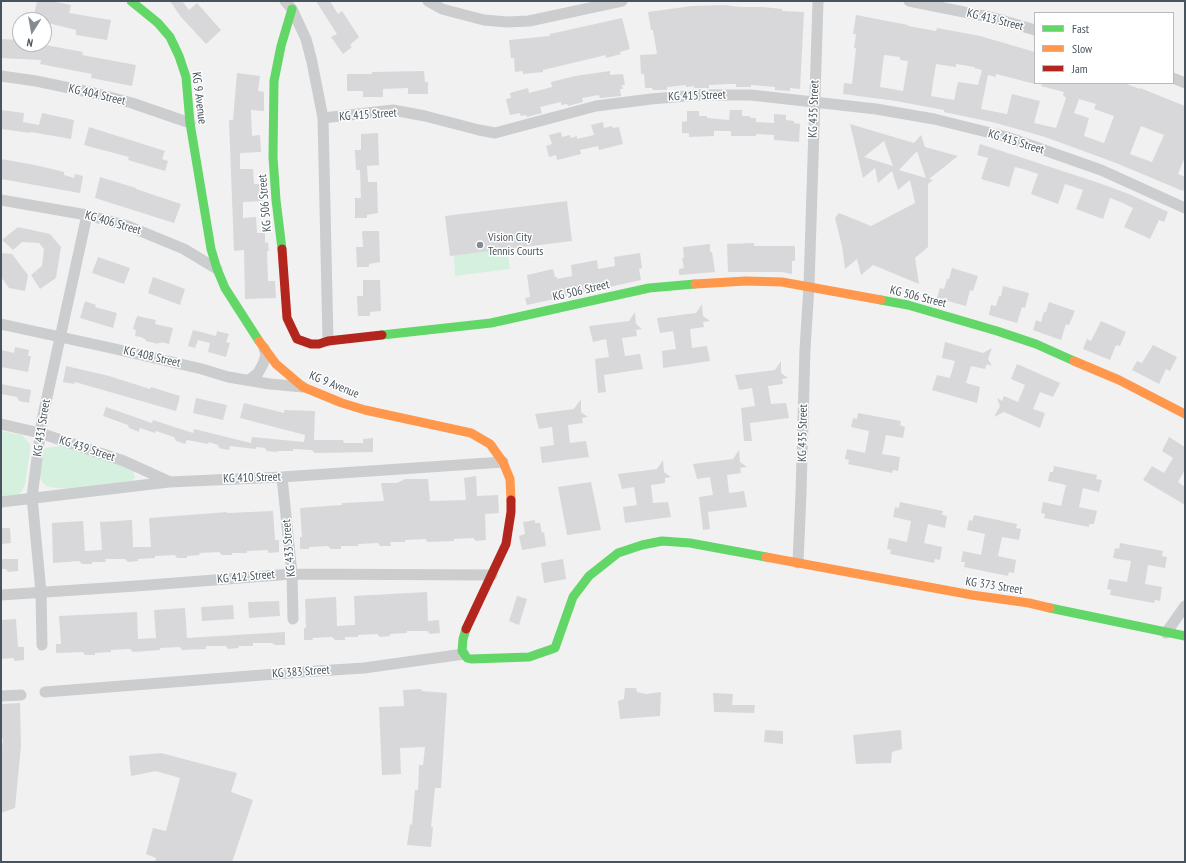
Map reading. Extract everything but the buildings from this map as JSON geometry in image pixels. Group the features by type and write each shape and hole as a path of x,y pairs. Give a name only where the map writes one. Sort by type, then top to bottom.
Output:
{"main road":[{"name":"KG 9 Avenue","path":"131,1 158,23 170,37 179,56 186,77 190,123 211,249 217,269 225,288 276,364 303,387 342,403 365,410 471,433 490,444 503,462 510,479 511,512 506,544 467,626 463,639 462,651 464,654"},
{"name":"KG 506 Street","path":"288,5 274,81 273,157 276,200 283,257 287,318 297,339 311,344 491,323 649,288 746,280 782,282 908,305 997,331 1036,344 1118,380 1185,414"},
{"name":"KG 383 Street","path":"464,654 471,660 530,657 555,648 573,597 590,576 618,553 642,545 662,541 690,543 798,564"},
{"name":"KG 373 Street","path":"798,564 972,595 1029,603 1185,636"}],"street":[{"path":"428,1 442,9 484,20 507,22 529,21 622,1"},
{"name":"KG 435 Street","path":"798,564 818,1"},
{"name":"KG 413 Street","path":"909,1 994,18 1034,30"},
{"name":"KG 415 Street","path":"288,5 306,39 323,118 393,110 495,133 596,106 651,98 698,95 751,95 876,109 934,119 1006,137 1100,170 1185,208"},
{"name":"KG 404 Street","path":"1,76 36,81 98,94 132,103 190,123"},
{"path":"1174,78 1185,83"},
{"path":"323,118 328,341"},
{"name":"KG 406 Street","path":"1,200 87,215 128,226 161,238 184,249 217,269"},
{"name":"KG 431 Street","path":"42,645 41,592 32,497 40,433 87,215"},
{"name":"KG 408 Street","path":"1,324 202,369 228,377 270,384 303,387"},
{"path":"249,380 258,373 263,364 266,355 264,348"},
{"name":"KG 439 Street","path":"1,424 40,433 124,461 169,482"},
{"name":"KG 410 Street","path":"1,502 32,497 169,482 282,477 503,462"},
{"name":"KG 433 Street","path":"282,477 292,574 293,619"},
{"name":"KG 412 Street","path":"1,595 292,574 492,575"},
{"path":"1166,633 1185,606"},
{"name":"KG 383 Street","path":"45,692 364,668 464,654"},
{"path":"1,696 21,695"}],"green space":[{"name":"Vision City Tennis Courts","path":"504,215 510,269 455,276 452,220"},
{"path":"1,431 22,435 30,444 30,452 25,484 22,491 17,497 1,499"},
{"path":"68,445 133,470 135,478 131,481 68,489 48,487 40,478 40,459 45,448"}],"traffic: fast":[{"path":"131,1 158,23 170,37 179,56 186,77 190,123 211,249 225,288 259,341"},
{"path":"282,249 276,200 273,157 274,81 281,46 292,9"},
{"path":"382,335 491,323 649,288 695,284"},
{"path":"881,300 908,305 997,331 1036,344 1074,361"},
{"path":"466,629 462,651 467,658 529,657 555,648 573,597 589,576 618,553 642,545 662,541 690,543 766,557"},
{"path":"1050,608 1185,636"}],"traffic: slow":[{"path":"695,284 746,281 782,282 881,300"},
{"path":"259,341 276,364 303,387 342,403 365,410 471,433 490,444 503,462 510,479 511,500"},
{"path":"1074,361 1119,380 1185,414"},
{"path":"766,557 972,595 1029,603 1050,608"}],"traffic: jam":[{"path":"282,249 287,318 297,339 311,344 319,344 328,341 382,335"},
{"path":"466,629 506,544 511,512 511,500"}],"place":[{"name":"Vision City Tennis Courts","path":"480,245"}]}
